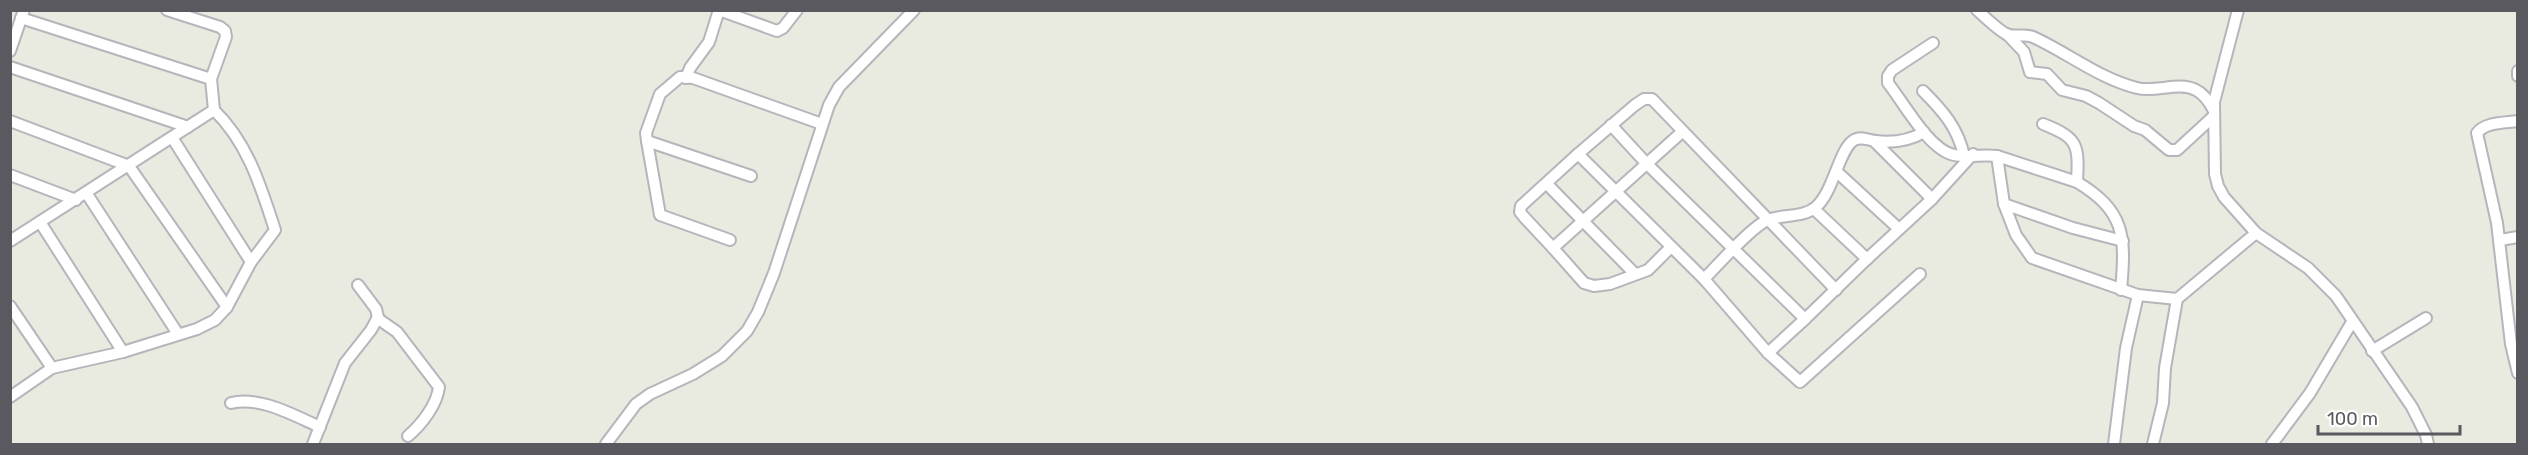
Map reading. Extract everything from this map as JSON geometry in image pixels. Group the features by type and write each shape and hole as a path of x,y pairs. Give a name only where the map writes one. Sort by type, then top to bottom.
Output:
{"street":[{"path":"10,397 52,368 123,352 197,329 215,320 227,307 251,262 275,230 256,173 226,122 214,110 211,79 226,38 225,31 220,27 167,10"},
{"path":"686,78 690,68 709,42 719,10 777,31 783,28 797,10"},
{"path":"606,444 636,404 650,393 693,374 723,356 747,331 758,312 774,273 822,124 839,87 914,10"},
{"path":"1977,10 2007,34 2024,52 2030,72 2047,74 2062,90 2099,103 2134,126 2145,130 2169,150 2177,150 2214,113"},
{"path":"2238,10 2214,102 2215,174 2218,186 2224,198 2256,233 2318,276 2336,296 2412,407 2428,444"},
{"path":"10,51 22,14 211,79"},
{"path":"2007,34 2030,36 2105,75 2136,88 2149,90 2180,86 2196,90 2206,98 2214,113"},
{"path":"1933,43 1892,70 1887,79 1924,132 1946,153 1997,156 2077,182 2098,195 2115,214 2123,241 2121,290"},
{"path":"10,67 188,127"},
{"path":"730,240 660,215 646,133 660,94 680,77 686,78 822,124"},
{"path":"1923,91 1950,119 1969,155"},
{"path":"1671,247 1653,267 1610,284 1588,286 1520,212 1521,206 1611,125 1635,105 1649,98 1836,290"},
{"path":"10,241 173,139 214,110"},
{"path":"10,121 129,166 227,307"},
{"path":"2517,121 2491,124 2481,128 2477,133 2512,302 2517,373"},
{"path":"2043,124 2067,134 2072,140 2077,159 2077,182"},
{"path":"1611,125 1646,163 1805,319"},
{"path":"1553,248 1682,132"},
{"path":"1704,279 1733,248 1767,220 1793,216 1814,209 1824,198 1845,149 1850,143 1862,138 1874,141 1904,141 1924,132"},
{"path":"173,139 251,262"},
{"path":"647,141 751,176"},
{"path":"1874,141 1932,199"},
{"path":"1578,154 1704,279 1767,353 1800,382 1920,274"},
{"path":"1767,353 1932,199 1969,155"},
{"path":"1997,156 2004,204 2016,235 2032,258 2138,295 2177,299"},
{"path":"1837,172 1899,229"},
{"path":"10,175 76,200"},
{"path":"1546,183 1635,274"},
{"path":"87,194 178,334"},
{"path":"2004,204 2073,228 2123,241"},
{"path":"1814,209 1867,259"},
{"path":"40,222 123,352"},
{"path":"10,231 21,235"},
{"path":"2153,444 2163,404 2165,368 2177,299 2256,233"},
{"path":"2499,240 2517,237"},
{"path":"313,444 345,363 377,318 376,309 357,285"},
{"path":"2114,444 2126,348 2138,295"},
{"path":"11,310 52,368"},
{"path":"377,318 397,332 439,387 428,412 418,427 408,436"},
{"path":"2372,351 2426,318"},
{"path":"2272,444 2310,393 2352,322"},
{"path":"231,403 242,401 265,405 320,427"}]}
